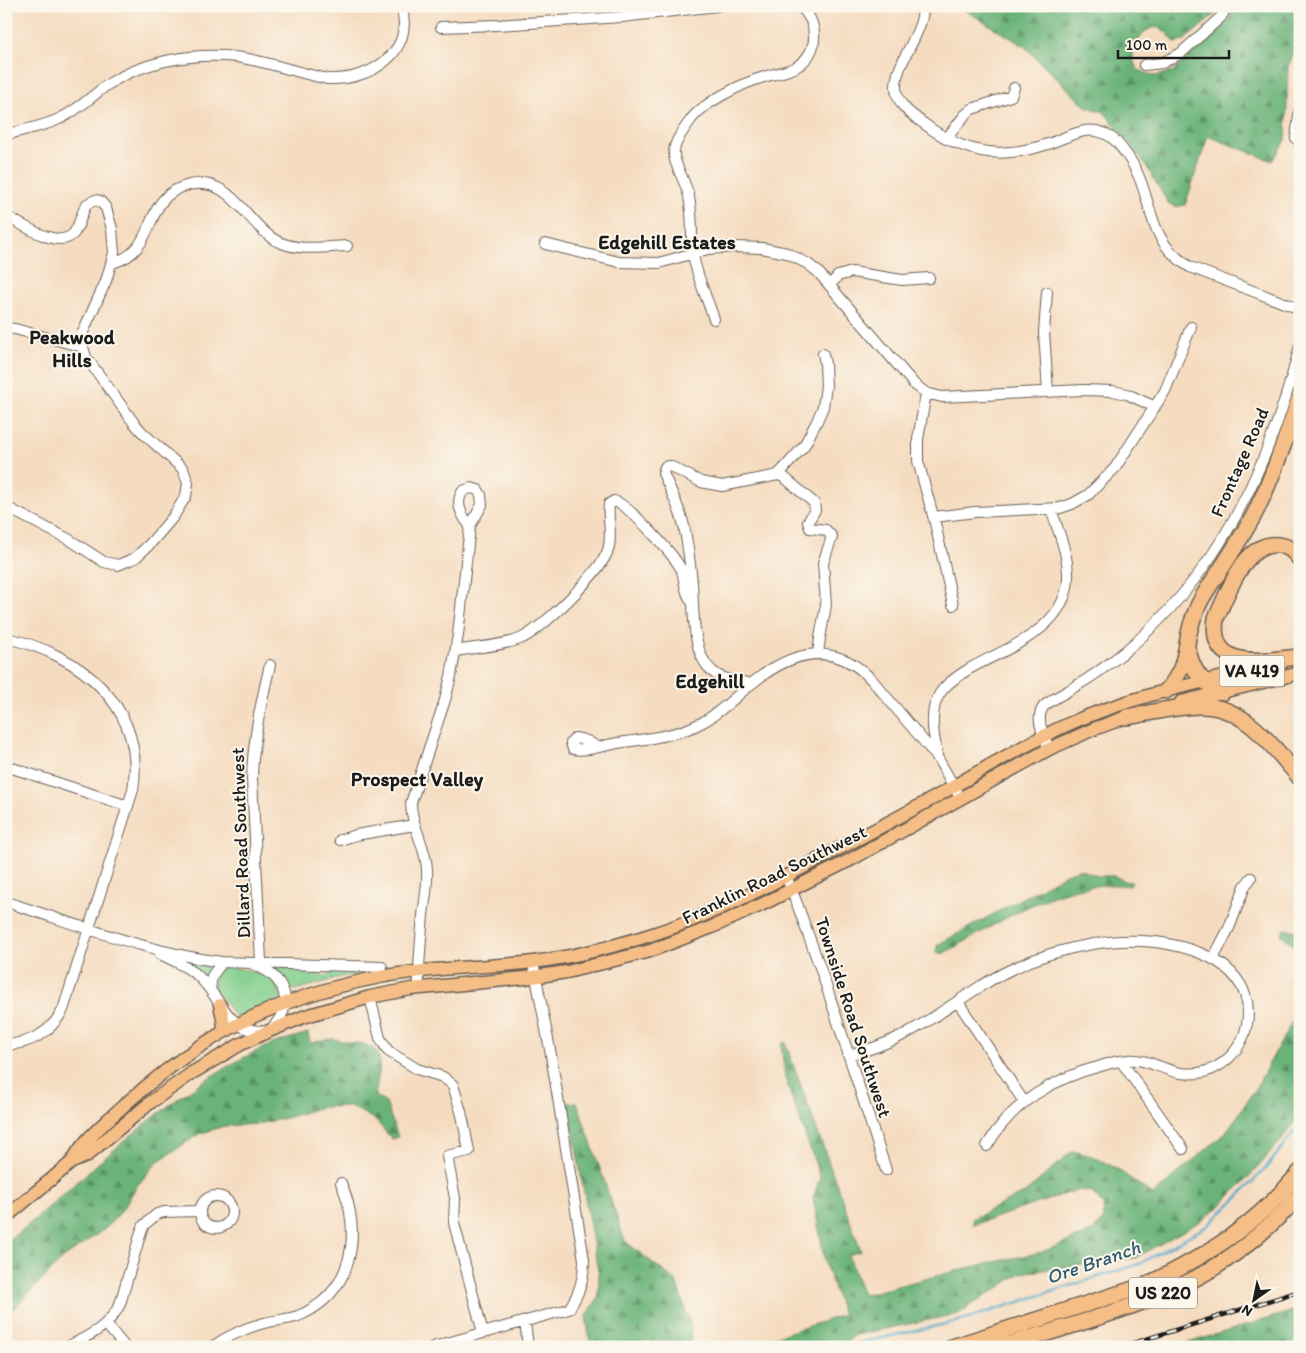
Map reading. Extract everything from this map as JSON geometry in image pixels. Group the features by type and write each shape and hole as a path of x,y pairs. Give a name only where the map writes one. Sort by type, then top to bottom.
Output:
{"highway":[{"path":"1223,692 1205,682 1194,669 1188,650 1188,637 1196,610 1235,547 1264,493 1284,444 1300,396"},
{"path":"1300,560 1294,551 1281,545 1265,546 1257,550 1244,563 1216,618 1215,627 1221,649 1232,658 1252,661 1300,658"},
{"path":"1166,691 1178,677 1188,650"},
{"path":"1127,717 1189,706 1213,706 1223,709 1254,727 1300,778"},
{"name":"US 220","path":"952,1347 1146,1285 1175,1271 1210,1252 1239,1231 1277,1197 1300,1172"},
{"name":"US 220","path":"1001,1347 1110,1312 1182,1284 1227,1259 1250,1242 1300,1194"}],"main road":[{"name":"VA 419","path":"1166,691 1300,658"},
{"name":"Franklin Road Southwest","path":"6,1217 72,1162 86,1156 151,1102 192,1073 240,1044 269,1031 303,1017 370,997 420,988 536,976 600,965 650,951 712,927 792,890 1049,750 1094,729 1127,717 1300,673"},
{"name":"Franklin Road Southwest","path":"72,1162 84,1143 150,1082 179,1060 224,1031 286,1003 341,985 380,977 419,971 533,962 584,953 650,935 711,911 786,876 1044,736 1104,710 1166,691"},
{"path":"220,1005 224,1031"}],"street":[{"path":"6,135 60,119 108,85 137,70 184,58 209,56 241,58 328,79 359,75 381,65 394,51 403,30 404,21 401,6"},
{"path":"441,27 622,17 717,6"},
{"path":"714,319 693,252 689,196 674,156 676,143 690,120 704,106 746,83 792,69 804,61 813,47 815,34 812,21 800,6"},
{"path":"923,6 922,20 897,79 897,95 905,109 946,139 974,150 985,152 1010,153 1048,144 1081,131 1089,130 1104,133 1118,143 1133,164 1145,191 1153,224 1159,237 1174,256 1190,267 1300,309"},
{"path":"1144,65 1162,63 1181,54 1222,17 1227,6"},
{"path":"946,139 972,109 1010,96 1014,88"},
{"path":"1300,108 1296,138 1300,144"},
{"path":"112,263 128,257 141,245 152,217 163,201 179,189 194,184 223,191 237,202 263,231 284,244 301,247 347,246"},
{"path":"6,216 50,238 62,240 71,236 75,231 87,204 100,201 106,208 114,242 112,263 83,332 82,347 86,357 134,423 183,470 188,483 186,496 162,531 130,561 118,565 104,562 70,540 6,507"},
{"path":"545,244 619,262 659,263 693,252 736,246 787,253 808,264 830,285 914,384 926,393 942,397 1083,390 1120,392 1155,407"},
{"path":"830,285 838,276 852,272 902,280 930,278"},
{"path":"1047,292 1044,332 1048,392"},
{"path":"934,517 975,512 1051,509 1077,501 1098,487 1115,468 1155,407 1170,380 1192,327"},
{"path":"6,328 15,328 82,347"},
{"name":"Frontage Road","path":"1049,750 1039,716 1044,706 1102,669 1142,636 1185,591 1222,540 1249,494 1263,462 1282,409 1300,346"},
{"path":"778,475 804,446 818,421 823,407 826,386 823,354"},
{"path":"926,393 917,450 953,605"},
{"path":"751,684 722,678 707,666 701,655 695,632 689,559 683,523 663,473 667,466 701,482 722,486 778,475 784,477 814,503 814,510 808,522 810,528 826,530 832,537 823,562 826,605 818,654"},
{"path":"456,651 519,640 536,630 558,610 589,578 605,557 610,541 609,504 614,501 628,509 671,556 681,569 685,589 692,602"},
{"path":"937,757 933,714 934,705 941,691 958,676 1037,632 1049,621 1062,602 1066,592 1068,569 1051,509"},
{"path":"420,988 419,971 428,867 411,812 413,793 445,700 456,651 470,526"},
{"path":"6,638 39,647 68,662 94,681 118,708 130,733 136,763 134,784 128,806 67,1000 58,1019 43,1034 20,1044 6,1045"},
{"path":"596,747 688,729 717,714 763,674 802,656 829,654 842,658 865,672 937,757 961,799"},
{"name":"Dillard Road Southwest","path":"261,962 252,753 270,665"},
{"path":"6,766 128,806"},
{"path":"340,840 356,835 414,825"},
{"name":"Townside Road Southwest","path":"786,876 821,970 886,1170"},
{"path":"1213,959 1251,878"},
{"path":"6,902 139,944 200,959 222,962 382,967"},
{"path":"848,1055 876,1048 916,1030 981,986 1009,971 1056,954 1110,941 1151,941 1181,947 1213,959 1230,971 1244,989 1247,999 1247,1023 1242,1039 1228,1060 1214,1068 1194,1073 1171,1070 1140,1060 1121,1060 1071,1075 1054,1083 1024,1102 1002,1123 987,1146"},
{"path":"139,944 187,967 197,975 237,1025 252,1031 269,1031 280,1017 286,1003 285,994 276,978 260,967 244,962"},
{"path":"210,990 212,976 222,962"},
{"path":"433,1347 569,1309 581,1288 584,1260 555,1080 533,962"},
{"path":"370,997 380,1038 388,1050 416,1069 443,1077 452,1085 462,1115 469,1151 447,1156 455,1198 454,1223 483,1333"},
{"path":"958,1002 1024,1102"},
{"path":"1121,1060 1183,1149"},
{"path":"212,1347 250,1327 298,1316 322,1301 335,1288 346,1270 352,1243 350,1207 342,1183"},
{"path":"67,1347 99,1330 116,1313 144,1225 157,1214 164,1212 199,1211"},
{"path":"525,1322 528,1347"},
{"path":"106,1324 125,1347"}],"green space":[{"path":"958,6 1219,6 1216,14 1183,41 1175,43 1162,29 1157,28 1148,30 1144,34 1134,49 1133,60 1138,70 1155,76 1172,72 1228,21 1234,6 1300,6 1300,39 1288,67 1286,140 1272,161 1208,136 1185,205 1176,207 1168,203 1142,159 1104,112 1085,106 1024,46"},
{"path":"1079,869 1098,876 1115,876 1132,884 1130,886 1104,885 1079,888 1055,895 1009,916 942,954 937,952 937,945 1066,874"},
{"path":"1284,929 1300,931 1300,951 1281,934"},
{"path":"190,961 215,966 208,980 189,964"},
{"path":"1300,965 1300,999 1289,980"},
{"path":"229,967 265,974 273,979 282,999 237,1019 214,987 214,977 222,968"},
{"path":"305,967 322,976 329,975 332,970 382,970 341,977 295,990 286,987 275,972 277,968"},
{"path":"1300,1007 1300,1114 1288,1132 1254,1172 1218,1208 1201,1221 1135,1258 1021,1273 958,1314 855,1335 841,1347 743,1347 843,1315 825,1263 813,1198 820,1177 785,1078 781,1044 785,1042 861,1251 848,1255 863,1295 971,1267 1042,1252 1093,1231 1104,1219 1103,1205 1092,1192 1077,1190 973,1225 972,1219 1026,1192 1073,1151 1092,1156 1116,1168 1153,1195 1225,1133 1259,1082"},
{"path":"308,1033 310,1043 335,1039 372,1047 377,1053 380,1067 375,1096 386,1103 398,1137 392,1139 374,1119 350,1106 322,1107 286,1118 257,1124 224,1126 199,1134 157,1162 137,1186 120,1213 106,1228 65,1257 6,1316 6,1241 20,1232 109,1154 170,1104 237,1061 272,1044"},
{"path":"577,1102 625,1241 676,1281 691,1327 690,1339 692,1347 591,1347 586,1317 598,1298 599,1276 568,1103"},
{"path":"1300,1309 1300,1346 1298,1347 1174,1347"}],"waterway":[{"name":"Ore Branch","path":"851,1347 855,1344 959,1321 1139,1264 1207,1226 1266,1168 1300,1125"}],"railway":[{"path":"1121,1347 1300,1291"}],"district":[{"name":"Edgehill Estates","path":"667,242"},
{"name":"Peakwood Hills","path":"72,348"},
{"name":"Edgehill","path":"710,681"},
{"name":"Prospect Valley","path":"417,779"}]}
